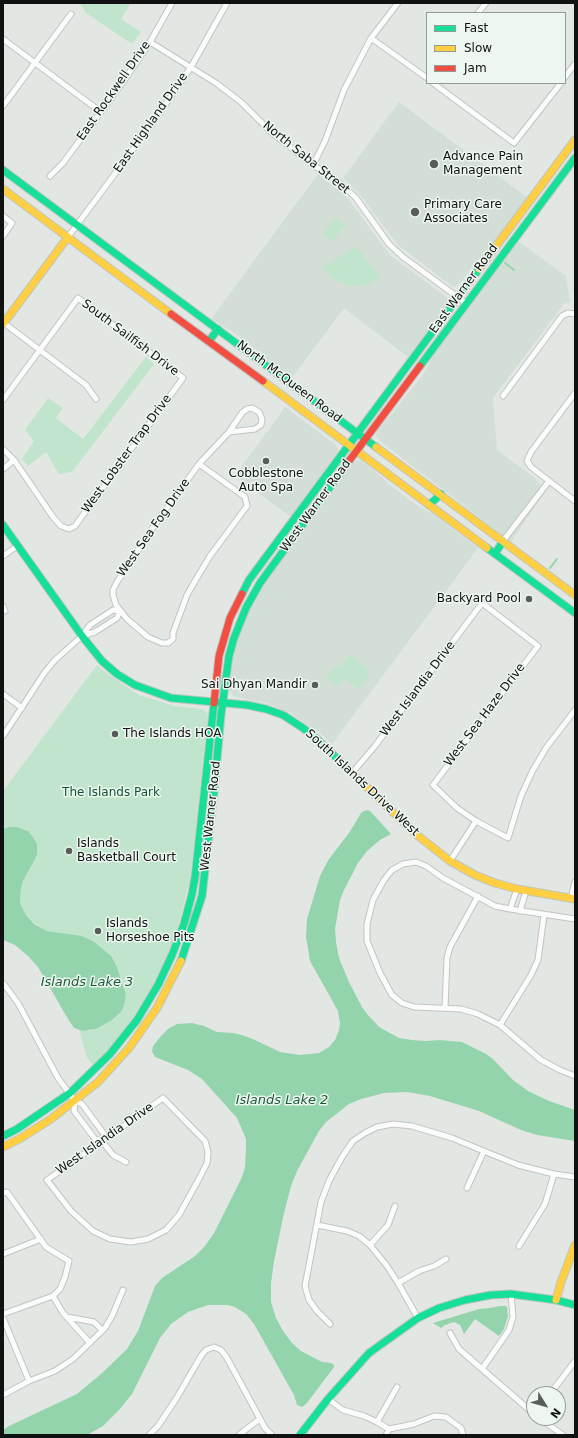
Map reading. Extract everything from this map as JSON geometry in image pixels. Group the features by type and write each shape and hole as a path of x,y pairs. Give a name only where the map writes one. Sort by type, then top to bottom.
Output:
{"main road":[{"name":"East Warner Road","path":"351,442 575,140"},
{"path":"567,168 568,157 575,148"},
{"name":"East Warner Road","path":"361,445 575,158"},
{"name":"North McQueen Road","path":"3,170 358,433 361,445 429,505 575,613"},
{"name":"North McQueen Road","path":"3,189 208,341 351,442 361,445 441,494 575,595"},
{"path":"3,324 68,237"},
{"path":"208,341 218,329"},
{"name":"West Warner Road","path":"3,1136 17,1130 70,1093 110,1054 137,1020 158,985 178,941 192,894 219,656 230,618 241,593 254,572 351,442"},
{"name":"West Warner Road","path":"3,1148 34,1130 76,1101 98,1082 136,1039 160,1002 183,956 202,896 223,702 229,656 234,638 246,608 263,578 361,445"},
{"path":"429,505 441,494"},
{"name":"South Islands Drive West","path":"3,525 82,636 102,661 117,674 135,685 171,698 194,701 223,702 266,709 283,715 318,740 417,835 450,861 482,877 517,890 573,899"},
{"path":"495,554 503,541"},
{"path":"254,572 263,578"},
{"path":"556,1300 575,1245"},
{"path":"300,1435 328,1399 369,1353 418,1318 439,1308 465,1300 491,1295 511,1294 575,1304"}],"street":[{"name":"East Rockwell Drive","path":"50,176 63,163 101,112 150,42 172,3"},
{"name":"East Highland Drive","path":"68,237 154,121 191,67 227,3"},
{"path":"313,164 325,141 344,90 371,38 398,3"},
{"path":"479,12 486,3"},
{"path":"3,106 71,14"},
{"path":"371,38 426,77"},
{"path":"3,39 101,112"},
{"name":"North Saba Street","path":"150,42 191,67 235,97 270,132 340,183 356,198 389,244 467,304"},
{"path":"566,75 575,64"},
{"path":"434,84 514,143 560,84"},
{"path":"3,216 12,223 3,236"},
{"name":"South Sailfish Drive","path":"39,350 78,298 183,378"},
{"path":"503,396 562,316 568,313 575,314"},
{"path":"3,324 86,385 96,400"},
{"path":"529,349 535,354"},
{"path":"3,400 39,350"},
{"name":"West Lobster Trap Drive","path":"14,460 53,517 61,526 69,529 75,526 183,378"},
{"path":"575,393 531,452 527,461 531,467 575,501"},
{"name":"West Sea Fog Drive","path":"120,611 113,595 117,582 156,523 199,464 229,432 242,413 247,409 252,408 259,412 262,418 261,425 255,429 244,429 229,432"},
{"path":"3,449 14,460 3,469"},
{"path":"3,736 55,660 82,636 90,625 113,610 120,611 133,625 157,642 168,643 173,639 173,633 187,595 210,556 247,506 245,497 242,494 199,464"},
{"path":"503,541 549,481"},
{"path":"3,556 17,546"},
{"name":"West Sea Haze Drive","path":"476,821 457,808 433,785 538,646 482,603"},
{"name":"West Islandia Drive","path":"352,773 376,746 482,603"},
{"path":"82,636 95,632 116,618 120,611"},
{"path":"3,694 22,708"},
{"path":"450,861 476,821 508,838 521,796 532,772 546,748 575,710"},
{"path":"575,919 495,906 443,878 426,866 416,862 403,864 392,870 384,880 373,900 367,924 367,941 377,967 392,995 402,1003 414,1007 461,1009 478,1014 500,1025 541,1060 575,1076"},
{"path":"573,899 575,882"},
{"path":"510,909 517,890"},
{"path":"520,911 526,891"},
{"path":"445,1008 446,958 450,947 478,896"},
{"path":"500,1025 531,975 538,960 544,915"},
{"path":"3,983 18,1003 58,1078 76,1101 82,1104 104,1134 102,1141"},
{"name":"West Islandia Drive","path":"163,1098 205,1141 208,1152 207,1163 179,1215 166,1230 148,1239 131,1242 110,1239 93,1231 71,1211 47,1180 102,1141 163,1098"},
{"path":"76,1101 74,1111 95,1139 102,1141 113,1155 126,1162"},
{"path":"330,1324 317,1311 309,1300 305,1286 321,1202 329,1181 342,1157 353,1141 365,1133 378,1127 393,1124 412,1126 452,1138 518,1165 575,1178"},
{"path":"467,1188 484,1151"},
{"path":"519,1246 545,1204 554,1174"},
{"path":"3,1314 53,1296 60,1289 69,1261 46,1247 5,1193"},
{"path":"370,1245 388,1225 395,1206"},
{"path":"317,1225 347,1230 359,1236 370,1245 387,1266 418,1318"},
{"path":"3,1254 41,1239"},
{"path":"398,1283 419,1271 434,1266 446,1259"},
{"path":"3,1395 28,1381 55,1371 73,1359 102,1330 112,1316 123,1290"},
{"path":"482,1369 509,1330 514,1317 511,1294"},
{"path":"53,1296 63,1313 90,1343"},
{"path":"67,1317 94,1322 102,1330"},
{"path":"3,1318 28,1381"},
{"path":"450,1333 459,1349 526,1407"},
{"path":"149,1435 158,1426 176,1399 201,1356 206,1350 214,1347 221,1350 227,1358 260,1420 272,1435"},
{"path":"556,1386 575,1361"},
{"path":"377,1422 397,1387"},
{"path":"328,1399 343,1410 364,1416 389,1429 414,1424 434,1416 446,1417 461,1428 463,1435"},
{"path":"239,1435 260,1420"},
{"path":"550,1426 563,1435"},
{"path":"386,1435 389,1429"}],"shaded area":[{"path":"399,102 528,198 487,252 476,262 461,282 455,287 398,245 358,192 343,178"},
{"path":"318,174 346,196 390,255 445,296 449,302 408,357 344,308 291,379 253,347 230,330 211,319"},
{"path":"518,241 566,276 570,302 564,304 493,398 497,450 547,489 511,542 380,441 376,435 377,431 425,372 434,353"},
{"path":"285,407 336,445 339,451 291,517 235,476"},
{"path":"360,460 368,465 395,489 418,506 435,515 478,548 332,744 321,734 290,713 266,703 233,696 229,689 229,678 240,630 259,591 352,464 355,461"}],"green space":[{"path":"80,3 131,3 121,19 141,32 132,44 86,13"},
{"path":"335,218 345,225 333,241 323,234"},
{"path":"356,246 381,278 368,285 351,286 335,280 322,268"},
{"path":"146,357 154,364 72,472 59,474 46,452 28,466 22,459 34,441 25,430 48,398 63,408 56,418 83,439"},
{"path":"350,655 368,669 369,675 359,689 344,678 337,686 326,678 336,666 340,668"},
{"name":"The Islands Park","path":"97,665 139,695 175,706 201,709 207,712 208,716 190,880 177,931 163,965 145,1000 117,1040 94,1066 87,1058 79,1029 89,1031 96,1029 112,1020 121,1012 126,994 123,982 117,967 93,941 82,936 47,931 34,923 26,915 20,903 21,889 35,859 37,849 34,838 28,831 22,829 3,829 3,791"}],"water":[{"name":"Islands Lake 2","path":"368,810 391,834 380,840 367,851 358,863 340,900 335,929 339,958 362,1007 379,1027 399,1038 425,1041 440,1040 462,1042 486,1054 493,1059 513,1080 528,1091 549,1101 575,1110 575,1141 537,1135 521,1130 479,1111 430,1096 407,1092 384,1093 349,1104 326,1122 319,1131 297,1171 291,1186 284,1213 274,1261 271,1283 271,1302 276,1318 283,1331 292,1343 301,1351 322,1362 331,1363 334,1365 307,1403 302,1407 297,1405 294,1395 254,1324 246,1314 235,1307 228,1305 208,1305 188,1312 171,1324 160,1338 132,1394 103,1426 87,1435 3,1435 3,1430 9,1426 77,1394 127,1349 138,1331 155,1286 162,1278 195,1256 205,1246 214,1233 242,1177 245,1167 246,1139 237,1118 202,1079 188,1070 155,1057 152,1051 153,1046 161,1036 168,1029 177,1024 192,1023 204,1026 217,1032 234,1033 245,1036 280,1052 300,1055 319,1053 329,1047 335,1040 340,1023 338,1011 310,961 306,937 307,919 320,876 329,859 349,833 361,813"},
{"name":"Islands Lake 3","path":"16,827 28,831 37,844 37,854 23,881 21,889 20,903 26,915 34,924 47,931 82,936 93,941 111,956 117,967 126,994 124,1006 121,1012 112,1020 96,1029 83,1031 74,1028 38,967 15,945 3,940 3,829"},
{"path":"500,1306 507,1307 508,1316 504,1329 499,1336 475,1319 464,1334 460,1325 454,1322 441,1328 433,1323 479,1309"}],"waterway":[{"path":"505,263 514,270"},
{"path":"550,568 557,559"}],"traffic: fast":[{"path":"420,366 575,158"},
{"path":"3,170 376,447"},
{"path":"242,594 249,580 479,269"},
{"path":"209,341 218,329"},
{"path":"181,961 202,896 221,715 229,656 234,638 246,608 260,583 349,461"},
{"path":"429,505 441,494"},
{"path":"3,525 82,636 102,661 117,674 135,685 171,698 247,705 266,709 283,715 318,740 351,772"},
{"path":"495,554 503,541"},
{"path":"487,548 575,613"},
{"path":"3,1136 17,1129 70,1093 110,1054 137,1020 158,985 184,924 192,894 214,703"},
{"path":"300,1435 328,1399 369,1353 418,1318 439,1308 465,1300 491,1295 511,1294 556,1300 575,1305"}],"traffic: slow":[{"path":"479,269 575,140"},
{"path":"3,189 171,314"},
{"path":"3,324 68,237"},
{"path":"263,381 487,548"},
{"path":"376,447 575,595"},
{"path":"351,772 417,835 450,861 475,875 495,883 517,889 575,899"},
{"path":"3,1147 21,1138 51,1119 98,1082 129,1048 157,1008 181,961"},
{"path":"556,1300 575,1245"}],"traffic: jam":[{"path":"171,314 263,381"},
{"path":"349,461 420,366"},
{"path":"214,703 219,656 230,618 242,594"}],"place":[{"name":"Advance Pain Management","path":"434,164"},
{"name":"Primary Care Associates","path":"415,212"},
{"name":"Cobblestone Auto Spa","path":"266,461"},
{"name":"Backyard Pool","path":"529,599"},
{"name":"Sai Dhyan Mandir","path":"315,685"},
{"name":"The Islands HOA","path":"115,734"},
{"name":"Islands Basketball Court","path":"69,851"},
{"name":"Islands Horseshoe Pits","path":"98,931"}]}
